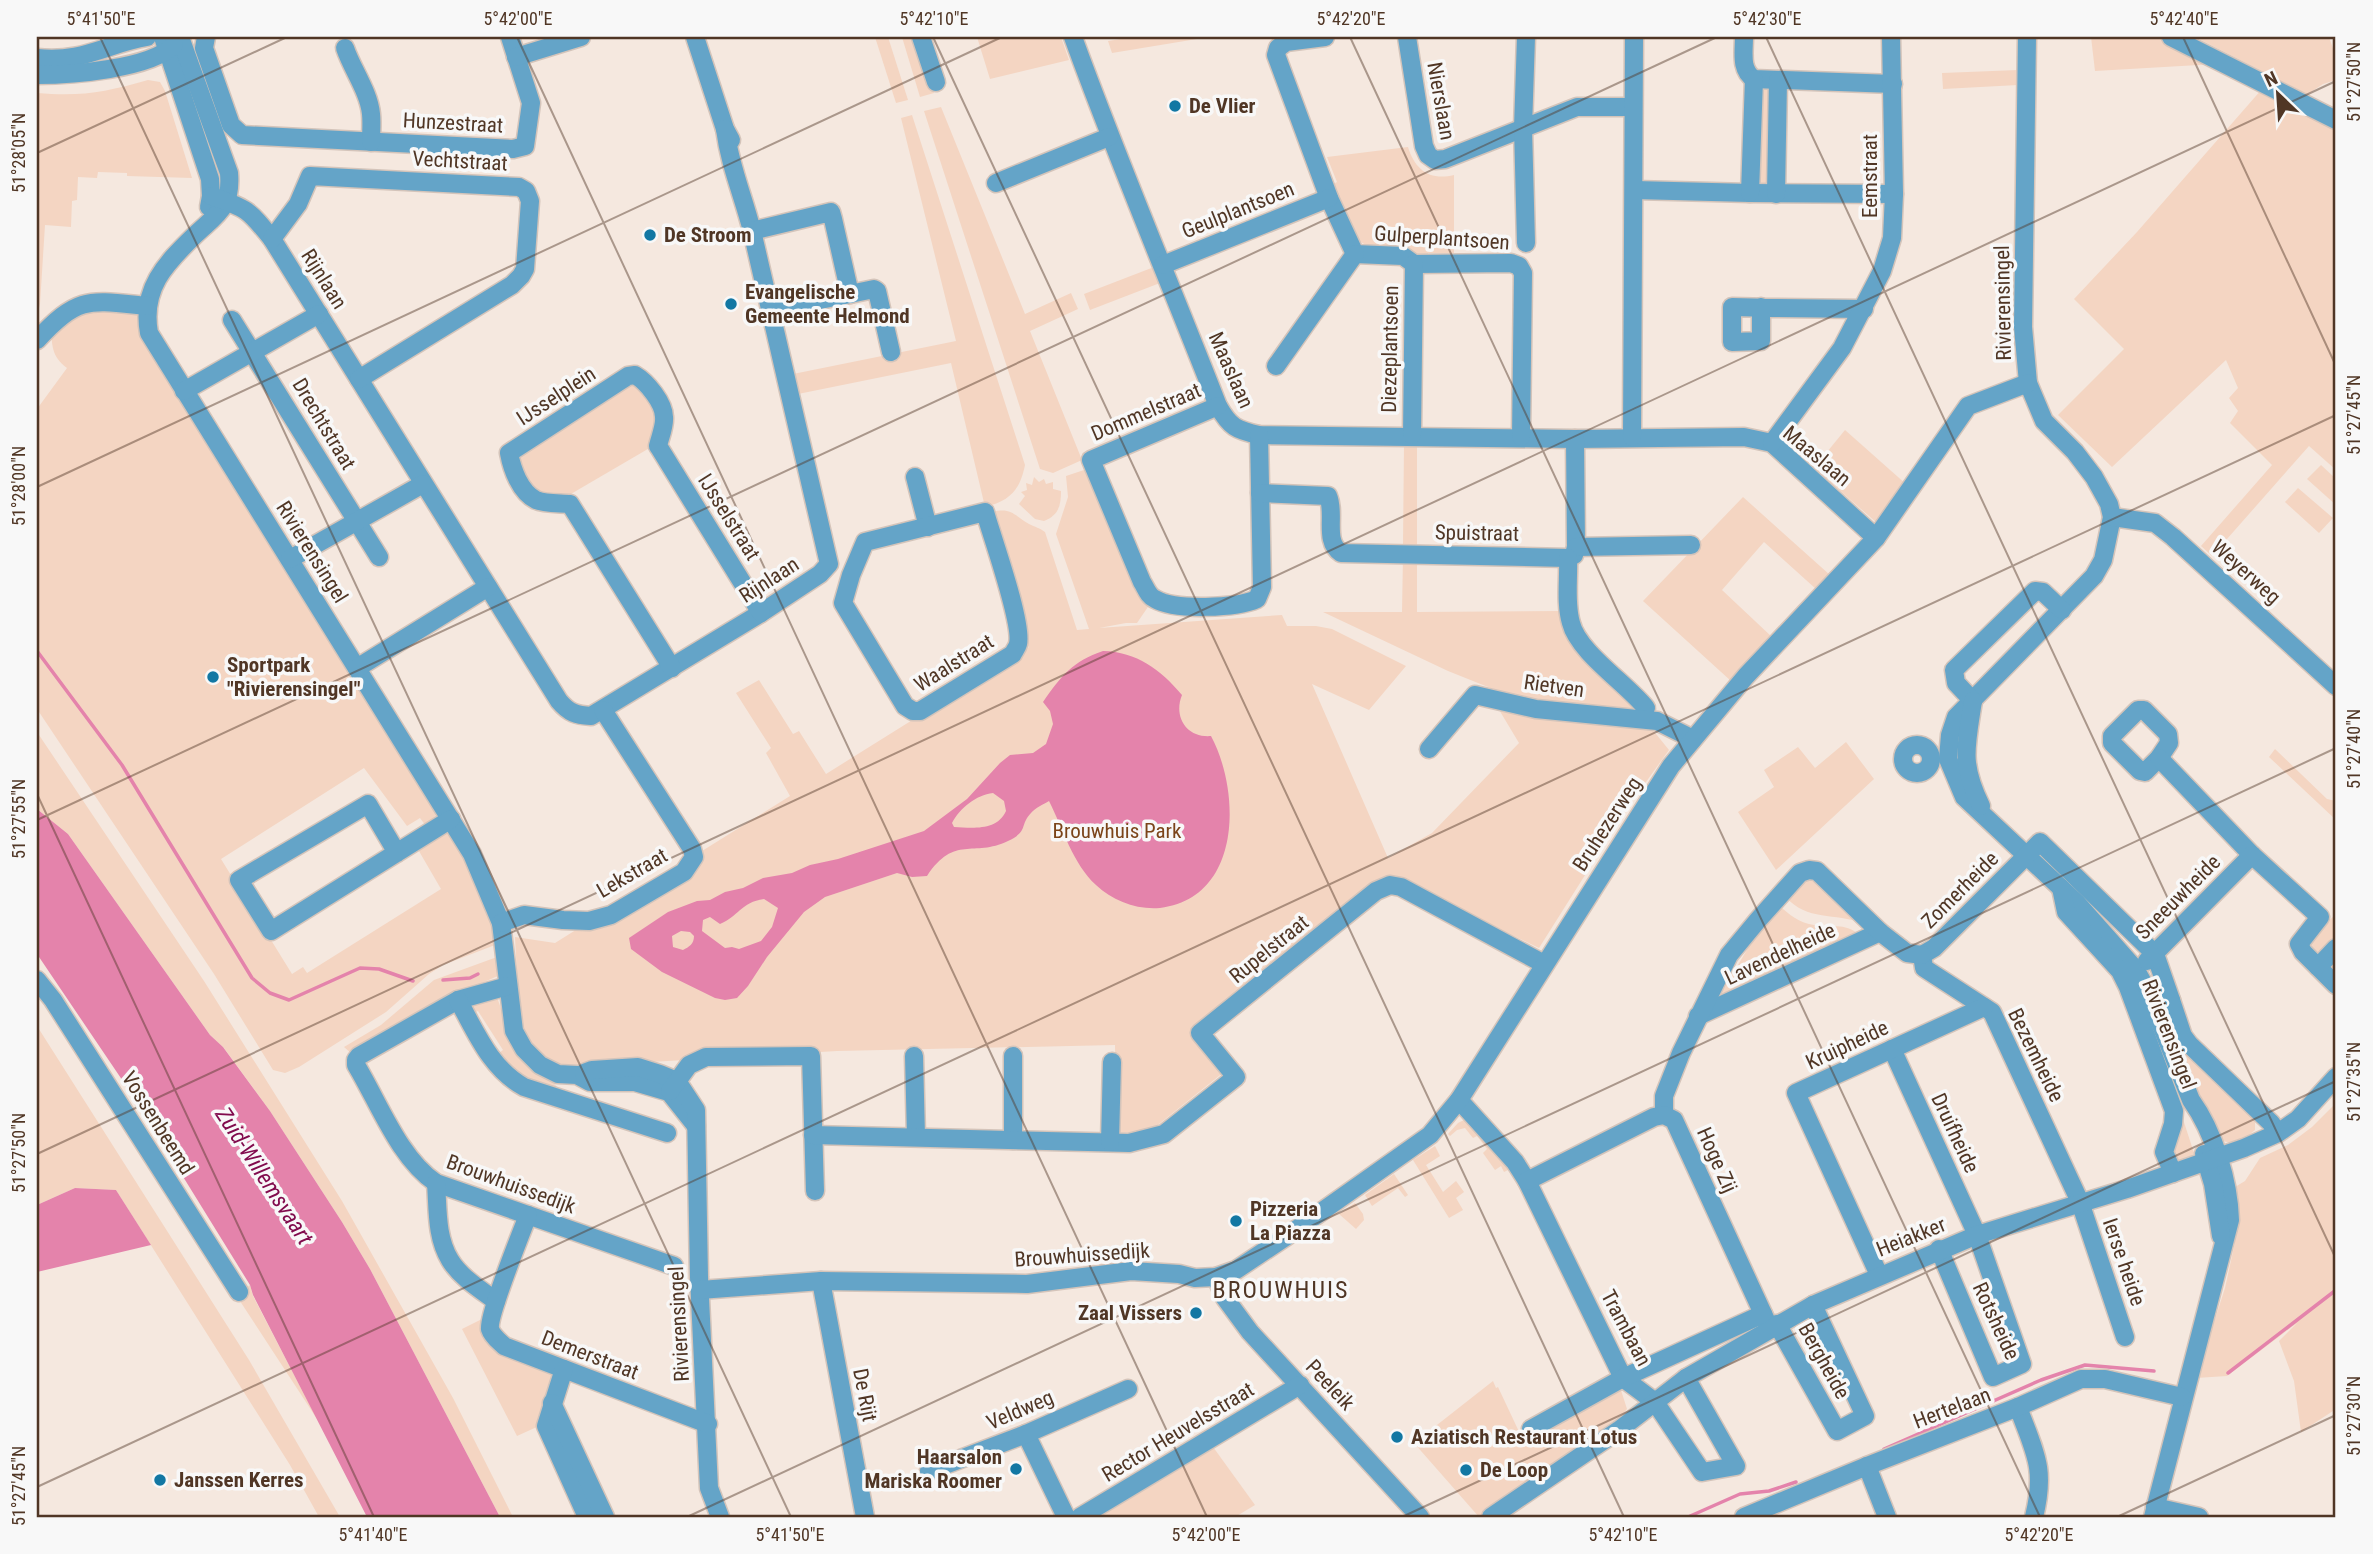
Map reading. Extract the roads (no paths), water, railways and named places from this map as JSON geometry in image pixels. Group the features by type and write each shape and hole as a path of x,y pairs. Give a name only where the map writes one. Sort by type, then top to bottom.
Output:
{"street":[{"path":"37,58 70,58 94,54 147,37"},
{"path":"37,75 117,68 182,37 229,173 230,185 218,199"},
{"name":"Hunzestraat","path":"206,37 204,48 231,125 242,135 513,149 525,146 531,103 510,37"},
{"path":"516,57 581,37"},
{"name":"Rijnlaan","path":"218,199 253,215 272,239 567,711 591,716 761,613 820,574 829,564 752,231 731,167 725,129 695,37"},
{"path":"921,37 936,82"},
{"name":"Maaslaan","path":"1073,37 1109,137 1227,423 1240,431 1259,435 1575,439 1744,436 1772,443 1877,538"},
{"path":"1325,37 1286,42 1278,48 1276,55 1329,198"},
{"name":"Nierslaan","path":"1407,37 1424,146 1428,155 1435,160 1445,159 1577,107 1633,107"},
{"path":"1526,37 1523,128 1526,243"},
{"path":"1632,437 1634,37"},
{"path":"1744,37 1744,67 1747,75 1754,79 1893,84"},
{"name":"Eemstraat","path":"1772,443 1842,348 1882,271 1892,238 1894,194 1891,37"},
{"name":"Rivierensingel","path":"2027,37 2023,327 2028,383 2044,421 2094,477 2109,504 2112,517 2102,560 2094,576 1956,717 1950,735 1948,759 1964,797 2061,888 2136,970 2198,1111 2212,1160 2229,1200 2230,1220 2154,1512"},
{"path":"2171,37 2336,120"},
{"path":"37,340 68,310 85,303 102,301 147,306 149,293 157,278 196,234 222,212 165,44"},
{"name":"Hunzestraat","path":"345,48 371,113 371,142"},
{"path":"1750,193 1754,79"},
{"path":"1776,194 1778,80"},
{"path":"996,183 1109,137"},
{"name":"Vechtstraat","path":"272,239 298,204 310,176 519,187 526,191 530,201 525,269 521,276 512,285 359,379"},
{"path":"1635,190 1894,194"},
{"name":"Gulperplantsoen","path":"1329,198 1355,254"},
{"name":"Geulplantsoen","path":"1163,265 1329,198"},
{"path":"752,231 831,212 850,294"},
{"name":"Gulperplantsoen","path":"1355,254 1403,256 1414,264 1511,263 1519,266 1523,273 1521,437"},
{"name":"Gulperplantsoen","path":"1276,366 1355,254"},
{"name":"Diezeplantsoen","path":"1412,435 1414,264"},
{"path":"770,310 874,289 877,291 891,352"},
{"name":"Rivierensingel","path":"147,306 149,333 472,854 501,923 514,1031 524,1049 540,1065 558,1073 577,1075 592,1070 638,1067 673,1087 696,1110 700,1290 709,1488 720,1517"},
{"path":"1761,307 1864,309"},
{"path":"184,391 319,314"},
{"name":"Drechtstraat","path":"232,320 379,557"},
{"name":"IJsselplein","path":"658,446 665,420 663,410 644,380 635,375 628,376 509,453 512,471 530,496 539,502 570,504 672,668"},
{"name":"Bruhezerweg","path":"1216,1277 1236,1270 1430,1135 1459,1100 1671,766 1746,676 1877,538 1968,406 2028,383"},
{"name":"Dommelstraat","path":"1218,406 1091,460 1149,594 1155,600 1209,607 1244,605 1257,599 1262,587 1260,493"},
{"path":"1259,435 1260,493"},
{"path":"1575,439 1571,625 1580,642 1646,708"},
{"name":"IJsselstraat","path":"658,446 761,613"},
{"path":"915,477 928,527"},
{"path":"290,559 423,484"},
{"name":"Spuistraat","path":"1260,493 1328,496 1332,506 1331,538 1334,548 1340,552 1572,552 1691,545"},
{"name":"Waalstraat","path":"985,512 1011,598 1018,644 1013,654 920,711 913,711 905,706 843,603 851,575 865,542 985,512"},
{"name":"Weyerweg","path":"2112,517 2155,523 2336,686"},
{"path":"829,564 851,575"},
{"path":"357,668 488,587"},
{"path":"1973,701 1956,683 1954,670 2035,591 2043,592 2062,610"},
{"name":"Rietven","path":"1430,749 1475,695 1536,709 1657,722 1693,739"},
{"name":"Lekstraat","path":"501,923 524,915 589,921 611,915 684,872 694,857 692,849 603,710"},
{"name":"Sneeuwheide","path":"2159,758 2252,855 2328,913 2299,944 2302,952 2336,985"},
{"path":"397,853 368,803 239,880 271,931 397,853 451,819"},
{"name":"Rivierensingel","path":"2027,854 2040,842 2155,954 2183,1036 2272,1123 2278,1133"},
{"name":"Zomerheide","path":"1922,955 1934,948 2027,854"},
{"name":"Sneeuwheide","path":"2136,970 2252,855"},
{"name":"Lavendelheide","path":"1664,1115 1664,1096 1698,1016 1729,956 1800,873 1817,871 1880,932 1907,953 1922,955"},
{"name":"Rupelstraat","path":"813,1135 1129,1143 1164,1134 1236,1077 1200,1033 1376,891 1390,885 1401,887 1544,964"},
{"name":"Rivierensingel","path":"2061,888 2066,912 2120,971 2128,987 2174,1111 2173,1124 2164,1152 2173,1172"},
{"path":"2123,953 2125,923"},
{"name":"Lavendelheide","path":"1698,1016 1880,932"},
{"path":"2318,967 2336,948"},
{"name":"Bezemheide","path":"1922,955 1924,968 1992,1012 2080,1202"},
{"name":"Vossenbeemd","path":"37,980 59,1009 239,1292"},
{"name":"Brouwhuissedijk","path":"508,986 458,1000 355,1060 406,1154 421,1173 436,1183 674,1266"},
{"name":"Rivierensingel","path":"2146,988 2171,1000"},
{"path":"458,1000 492,1061 510,1079 524,1087 667,1133"},
{"name":"Kruipheide","path":"1880,1275 1796,1093 1984,1007"},
{"name":"Druifheide","path":"1892,1049 1976,1235"},
{"path":"673,1087 689,1065 706,1057 811,1056 815,1191"},
{"path":"914,1056 916,1137"},
{"path":"1013,1056 1013,1140"},
{"path":"1110,1142 1112,1062"},
{"path":"2212,1160 2278,1133 2298,1119 2336,1077"},
{"name":"Trambaan","path":"1459,1100 1515,1162 1527,1181 1623,1378 1655,1402 1702,1472 1736,1466 1686,1378"},
{"path":"1527,1181 1654,1117 1664,1115"},
{"name":"Hoge Zij","path":"1664,1115 1674,1120 1770,1322"},
{"name":"Heiakker","path":"1531,1429 1623,1378 1813,1305 1939,1249 2212,1160"},
{"path":"436,1183 439,1230 450,1261 496,1301"},
{"name":"Ierse heide","path":"2080,1202 2125,1337"},
{"name":"Demerstraat","path":"528,1215 496,1301 491,1333 503,1346 708,1424"},
{"name":"Rotsheide","path":"1939,1249 1993,1377 2022,1364 1976,1235"},
{"name":"Brouwhuissedijk","path":"700,1290 821,1281 1027,1284 1131,1271 1167,1272 1195,1278 1216,1277"},
{"name":"Peeleik","path":"1216,1277 1225,1298 1250,1332 1286,1361 1300,1385 1420,1517"},
{"name":"De Rijt","path":"821,1281 865,1517"},
{"name":"Bergheide","path":"1770,1322 1837,1432 1865,1416 1813,1305"},
{"name":"Heiakker","path":"1655,1402 1770,1322"},
{"path":"564,1368 545,1426 587,1517"},
{"name":"Hertelaan","path":"1744,1517 2018,1408 2081,1379 2105,1379 2182,1397"},
{"name":"Rector Heuvelsstraat","path":"1080,1517 1300,1385"},
{"name":"Veldweg","path":"929,1471 1026,1434 1128,1389"},
{"path":"552,1402 605,1517"},
{"path":"1491,1517 1619,1430 1655,1402"},
{"path":"2018,1408 2039,1465 2039,1496 2034,1517"},
{"path":"1026,1434 1066,1517"},
{"path":"1867,1466 1887,1517"},
{"path":"2154,1512 2199,1517"}],"water":[{"path":"1103,651 1127,655 1147,664 1165,677 1182,695 1179,711 1184,724 1195,734 1211,736 1221,759 1230,812 1228,839 1220,864 1207,885 1187,900 1160,908 1143,908 1103,891 1081,867 1049,801 1033,811 1015,837 996,846 956,851 937,863 927,876 912,877 897,873 825,897 804,912 737,998 715,998 662,972 631,949 629,938 668,912 697,901 710,900 763,878 792,873 810,865 838,859 924,831 967,799 1010,755 1033,753 1046,744 1053,724 1050,711 1043,702 1069,670","holes":["993,793 1004,801 1006,811 997,822 984,827 954,827 952,823 964,807 981,796","764,899 778,908 772,927 761,941 739,949 725,948 702,931 703,920 710,917 720,924 756,901","681,931 690,932 694,936 691,945 683,950 673,947 672,936"]},
{"name":"Zuid-Willemsvaart","path":"37,809 68,834 210,1035 223,1047 270,1111 370,1269 500,1517 367,1517 250,1285 135,1099 37,954"},
{"path":"75,1188 116,1190 151,1245 37,1272 37,1205"}],"waterway":[{"path":"37,651 122,765 252,978 270,993 289,1000 360,968 379,969 413,981"},
{"path":"443,980 470,978 478,974"},
{"path":"2228,1373 2336,1290"},
{"path":"1884,1449 2041,1380 2085,1365 2154,1371"},
{"path":"1688,1517 1740,1494 1769,1491 1796,1482"}],"place":[{"name":"De Vlier","path":"1175,106"},
{"name":"De Stroom","path":"650,235"},
{"name":"Evangelische Gemeente Helmond","path":"731,304"},
{"name":"Sportpark \"Rivierensingel\"","path":"213,677"},
{"name":"Pizzeria La Piazza","path":"1236,1221"},
{"name":"Zaal Vissers","path":"1196,1313"},
{"name":"Aziatisch Restaurant Lotus","path":"1397,1437"},
{"name":"Haarsalon Mariska Roomer","path":"1016,1469"},
{"name":"De Loop","path":"1466,1470"},
{"name":"Janssen Kerres","path":"160,1480"}],"district":[{"name":"BROUWHUIS","path":"1281,1290"}],"park label":[{"name":"Brouwhuis Park","path":"1117,831"}]}
